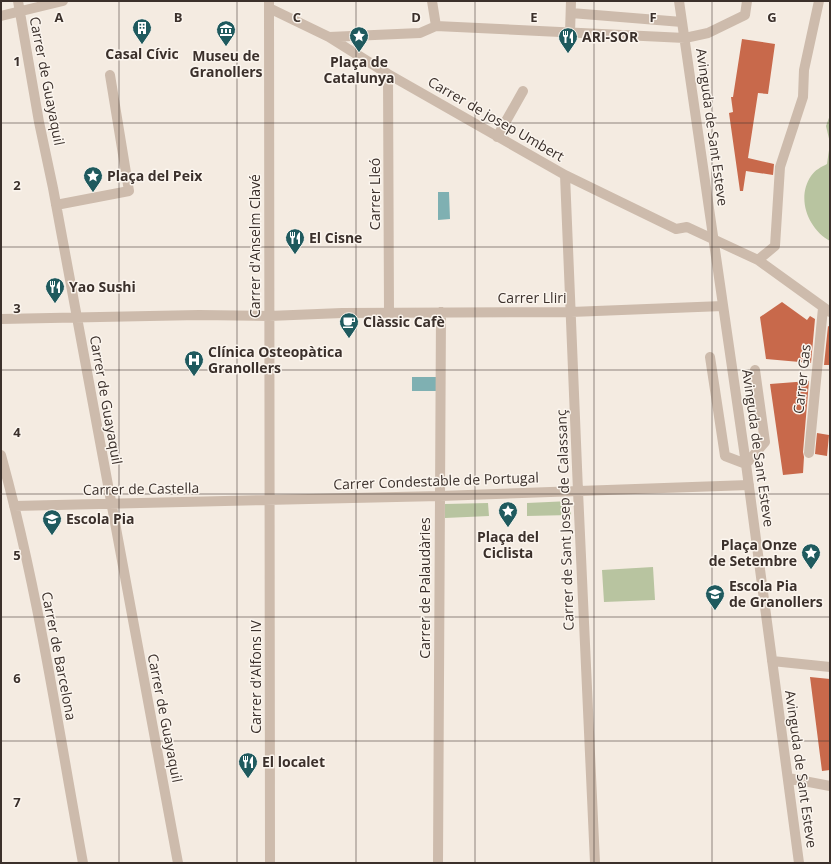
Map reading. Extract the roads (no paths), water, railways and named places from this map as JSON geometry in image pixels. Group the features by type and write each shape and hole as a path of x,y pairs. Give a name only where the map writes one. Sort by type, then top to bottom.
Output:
{"street":[{"name":"Carrer de Guayaquil","path":"18,1 178,863"},
{"path":"1,16 63,1"},
{"path":"432,1 436,26"},
{"path":"570,32 571,1"},
{"name":"Avinguda de Sant Esteve","path":"679,1 749,485 799,863"},
{"path":"329,37 420,33 436,26 685,38 708,33 746,15 747,1"},
{"path":"758,260 775,246 780,167 803,97 804,70 819,1"},
{"name":"Carrer de josep Umbert","path":"269,4 329,37 388,74 565,175 676,229 687,227 758,260 827,310"},
{"name":"Carrer d'Anselm Clavé","path":"269,4 269,495"},
{"path":"571,13 682,22"},
{"path":"355,53 360,36"},
{"name":"Carrer Lleó","path":"388,74 389,313"},
{"path":"56,205 129,191 110,75"},
{"path":"497,137 523,91"},
{"name":"Carrer de Sant Josep de Calassanç","path":"565,175 595,863"},
{"name":"Carrer Lliri","path":"1,319 199,315 269,316 342,313 571,312 723,306"},
{"name":"Carrer Gas","path":"809,453 827,310"},
{"name":"Carrer de Palaudàries","path":"438,863 441,312"},
{"path":"710,357 725,456 746,464 765,442 755,370"},
{"name":"Carrer de Barcelona","path":"1,455 14,506 36,608 83,863"},
{"name":"Carrer Condestable de Portugal","path":"269,495 440,496 749,485"},
{"name":"Carrer de Castella","path":"14,506 269,495"},
{"name":"Carrer d'Alfons IV","path":"269,495 270,863"},
{"path":"772,661 830,667"},
{"path":"788,778 830,786"}],"water":[{"path":"438,192 449,192 450,219 438,220"},
{"path":"412,377 436,377 436,391 412,391"}],"place":[{"name":"Casal Cívic","path":"142,45"},
{"name":"Museu de Granollers","path":"226,47"},
{"name":"Plaça de Catalunya","path":"359,53"},
{"name":"ARI-SOR","path":"568,54"},
{"name":"Plaça del Peix","path":"93,193"},
{"name":"El Cisne","path":"295,255"},
{"name":"Yao Sushi","path":"55,304"},
{"name":"Clàssic Cafè","path":"349,339"},
{"name":"Clínica Osteopàtica Granollers","path":"194,377"},
{"name":"Plaça del Ciclista","path":"508,528"},
{"name":"Escola Pia","path":"52,536"},
{"name":"Plaça Onze de Setembre","path":"811,570"},
{"name":"Escola Pia de Granollers","path":"715,611"},
{"name":"El localet","path":"248,779"}]}
